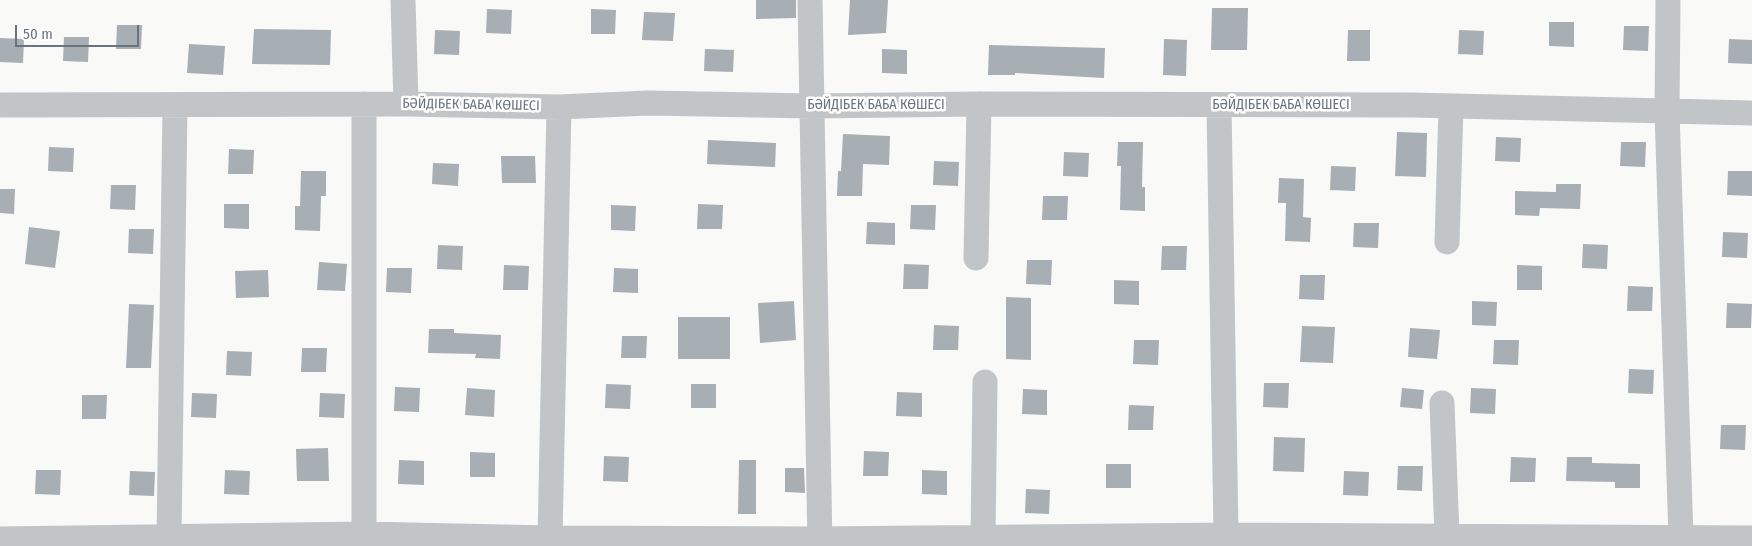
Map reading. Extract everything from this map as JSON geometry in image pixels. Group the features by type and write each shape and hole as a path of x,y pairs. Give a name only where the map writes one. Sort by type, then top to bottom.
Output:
{"street":[{"path":"403,0 406,104"},
{"path":"810,0 820,543"},
{"path":"1668,0 1667,112 1681,537"},
{"name":"БӘЙДІБЕК БАБА КӨШЕСІ","path":"0,105 406,104 559,107 648,103 812,106 978,104 1451,106 1752,113"},
{"path":"364,104 364,534"},
{"path":"976,258 978,104"},
{"path":"169,538 175,105"},
{"path":"1219,105 1226,535"},
{"path":"1447,242 1451,106"},
{"path":"550,538 559,107"},
{"path":"983,537 985,382"},
{"path":"1442,403 1447,536"},
{"path":"0,539 364,534 820,543 983,537 1226,535 1752,538"}],"building":[{"path":"756,0 796,0 796,18 756,19"},
{"path":"850,0 888,0 886,33 848,35"},
{"path":"1212,8 1248,8 1247,50 1211,50"},
{"path":"487,9 512,10 511,34 486,33"},
{"path":"591,9 616,10 615,34 591,34"},
{"path":"644,12 675,13 673,41 642,40"},
{"path":"1549,22 1574,22 1574,47 1549,46"},
{"path":"117,25 142,25 141,49 116,49"},
{"path":"1624,26 1649,26 1648,51 1623,50"},
{"path":"254,29 331,30 330,65 252,64"},
{"path":"435,30 460,31 459,55 434,54"},
{"path":"1348,30 1370,30 1370,61 1347,61"},
{"path":"1459,30 1484,31 1483,55 1458,54"},
{"path":"64,37 89,37 88,62 63,61"},
{"path":"0,38 24,39 23,63 0,62"},
{"path":"1164,39 1187,40 1186,76 1163,75"},
{"path":"1729,39 1752,40 1752,64 1728,63"},
{"path":"189,44 225,46 223,75 187,73"},
{"path":"989,45 1105,48 1104,78 1015,73 1015,75 988,75"},
{"path":"705,49 734,50 733,72 704,71"},
{"path":"882,49 907,50 907,74 882,73"},
{"path":"1397,132 1427,133 1426,177 1395,176"},
{"path":"843,134 890,136 889,165 863,164 862,196 837,196 838,171 841,171"},
{"path":"1496,137 1521,138 1520,162 1495,161"},
{"path":"708,140 776,143 775,167 707,164"},
{"path":"1118,142 1143,142 1142,187 1145,187 1145,211 1120,210 1121,166 1117,166"},
{"path":"1621,142 1646,142 1645,167 1620,166"},
{"path":"49,147 74,148 73,172 48,171"},
{"path":"229,149 254,150 253,174 228,174"},
{"path":"1064,152 1089,153 1088,177 1063,176"},
{"path":"501,156 535,156 536,183 502,183"},
{"path":"934,161 959,162 958,186 933,185"},
{"path":"433,163 459,164 458,186 432,184"},
{"path":"1331,166 1356,167 1355,191 1330,190"},
{"path":"301,171 326,171 326,196 321,196 320,231 295,230 295,206 300,206"},
{"path":"1728,171 1752,171 1752,196 1727,195"},
{"path":"1279,178 1304,179 1303,217 1311,218 1310,242 1285,241 1286,203 1278,203"},
{"path":"1556,184 1581,184 1580,209 1540,208 1539,216 1515,215 1515,191 1556,192"},
{"path":"111,185 136,185 135,210 110,209"},
{"path":"0,189 15,189 14,214 0,213"},
{"path":"1043,196 1068,196 1067,220 1042,220"},
{"path":"224,204 249,204 249,229 224,228"},
{"path":"698,204 723,205 722,229 697,229"},
{"path":"611,205 636,206 635,231 611,230"},
{"path":"911,205 936,205 935,230 910,229"},
{"path":"867,222 895,223 895,245 866,244"},
{"path":"1354,223 1379,223 1378,248 1353,247"},
{"path":"29,227 60,231 55,268 25,264"},
{"path":"129,229 154,229 153,254 128,253"},
{"path":"1723,232 1748,233 1747,258 1722,257"},
{"path":"1583,244 1608,245 1607,269 1582,268"},
{"path":"438,245 463,246 462,270 437,269"},
{"path":"1162,246 1187,246 1186,270 1161,270"},
{"path":"1027,260 1052,260 1051,285 1026,284"},
{"path":"319,262 347,264 345,291 317,290"},
{"path":"904,264 929,265 928,289 903,289"},
{"path":"504,265 529,266 528,290 503,290"},
{"path":"1517,265 1542,266 1542,290 1517,290"},
{"path":"387,268 412,268 411,293 386,292"},
{"path":"614,268 638,269 638,293 613,292"},
{"path":"268,270 269,297 236,298 235,271"},
{"path":"1300,275 1325,275 1324,300 1299,299"},
{"path":"1114,280 1139,281 1139,305 1114,304"},
{"path":"1628,286 1653,287 1652,311 1627,311"},
{"path":"1006,297 1031,298 1031,360 1006,359"},
{"path":"794,301 796,340 760,343 758,303"},
{"path":"1472,301 1497,302 1496,326 1472,325"},
{"path":"1727,303 1752,304 1751,328 1726,328"},
{"path":"129,304 154,305 151,368 126,368"},
{"path":"678,317 730,317 730,359 678,359"},
{"path":"934,325 959,326 958,350 933,350"},
{"path":"1302,326 1335,327 1333,363 1300,362"},
{"path":"1410,328 1440,330 1437,359 1408,357"},
{"path":"429,329 454,329 454,333 501,335 500,359 475,358 476,354 428,353"},
{"path":"622,336 647,336 646,358 621,358"},
{"path":"1134,340 1159,340 1158,365 1133,364"},
{"path":"1494,340 1519,340 1518,365 1493,364"},
{"path":"302,348 327,348 326,372 301,372"},
{"path":"227,351 252,352 251,376 226,375"},
{"path":"1629,369 1654,370 1653,394 1628,393"},
{"path":"1264,383 1289,383 1288,408 1263,407"},
{"path":"606,384 631,385 630,409 605,408"},
{"path":"691,384 716,384 716,408 691,408"},
{"path":"395,387 420,388 419,412 394,411"},
{"path":"467,388 495,390 494,417 465,415"},
{"path":"1402,388 1424,390 1422,409 1400,407"},
{"path":"1471,388 1496,389 1495,414 1470,413"},
{"path":"1023,389 1047,390 1047,415 1022,414"},
{"path":"897,392 922,393 922,417 896,416"},
{"path":"192,393 217,394 216,418 191,417"},
{"path":"320,393 345,394 344,418 319,417"},
{"path":"82,395 107,395 106,419 82,419"},
{"path":"1129,405 1154,406 1153,430 1128,430"},
{"path":"1721,425 1746,425 1745,450 1720,449"},
{"path":"1274,437 1305,438 1304,472 1273,471"},
{"path":"328,448 329,481 297,481 296,449"},
{"path":"864,451 889,452 888,476 863,476"},
{"path":"470,452 495,453 495,477 470,477"},
{"path":"604,456 629,457 628,482 603,481"},
{"path":"1511,457 1536,458 1535,482 1510,482"},
{"path":"1567,457 1592,457 1592,463 1640,464 1640,488 1615,488 1615,482 1566,481"},
{"path":"399,460 424,461 424,485 398,484"},
{"path":"739,460 756,460 756,514 738,514"},
{"path":"1106,464 1131,464 1131,488 1106,488"},
{"path":"1398,466 1423,466 1422,491 1397,490"},
{"path":"785,468 804,468 805,493 785,492"},
{"path":"36,470 61,470 60,495 35,494"},
{"path":"225,470 250,471 249,495 224,494"},
{"path":"922,470 947,471 947,495 922,494"},
{"path":"130,471 155,472 154,496 129,495"},
{"path":"1344,471 1369,472 1368,496 1343,495"},
{"path":"1026,489 1050,490 1049,514 1025,513"}]}
